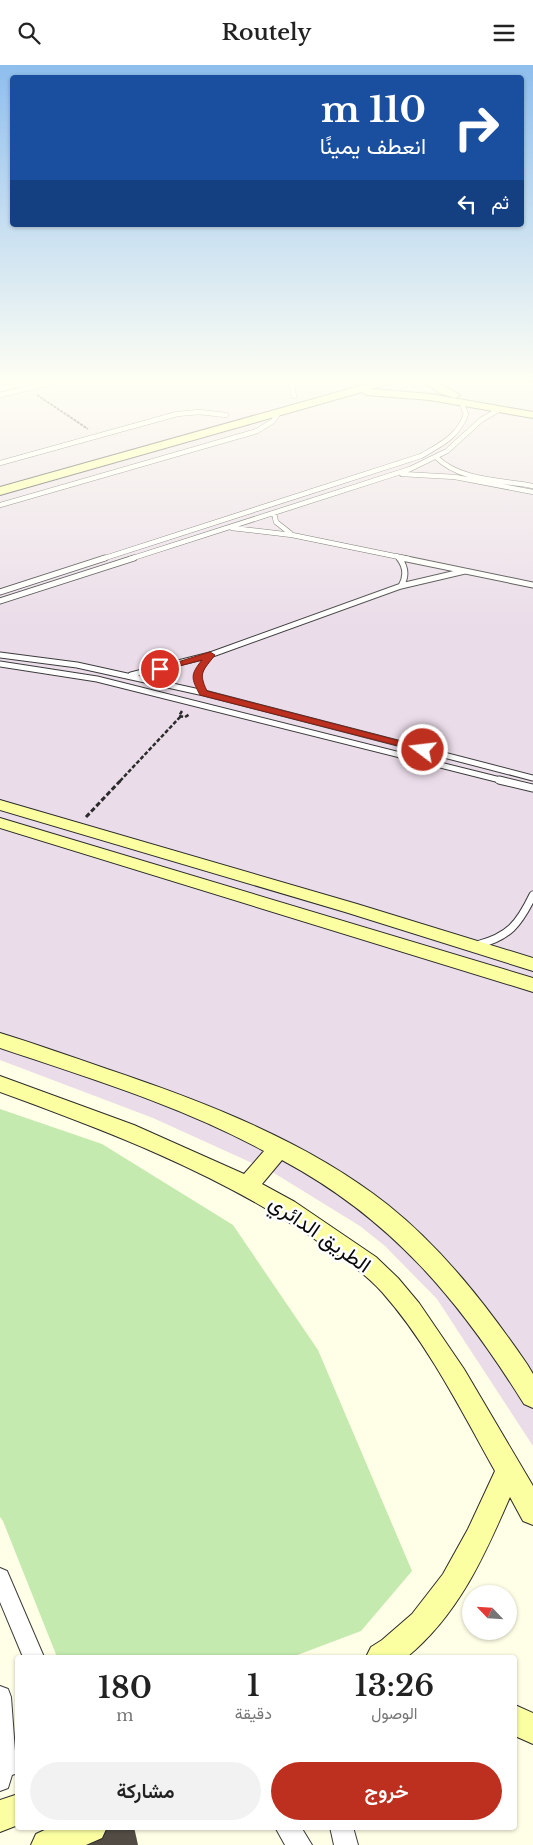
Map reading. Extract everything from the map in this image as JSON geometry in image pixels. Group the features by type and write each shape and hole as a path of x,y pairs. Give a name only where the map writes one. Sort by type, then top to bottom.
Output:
{"main road":[{"path":"0,491 92,465"},
{"path":"248,1185 279,1148"},
{"path":"385,1655 411,1635 432,1613 451,1587 466,1561 509,1469"},
{"path":"0,1816 15,1810"}],"street":[{"path":"0,805 351,908 533,965"},
{"path":"0,823 341,925 533,985"},
{"path":"341,925 351,908"},
{"path":"0,1040 192,1108 279,1148 336,1180 390,1220 440,1267 486,1323 533,1396"},
{"name":"الطريق الدائري","path":"0,1084 166,1145 248,1185 306,1220 390,1284 427,1332 509,1469 533,1513"},
{"path":"0,1578 33,1655"},
{"path":"0,1697 7,1770"},
{"path":"517,1720 533,1729"},
{"path":"47,1845 84,1830"},
{"path":"288,1830 300,1845"},
{"path":"342,1830 346,1845"}],"lane":[{"path":"0,505 139,465"},
{"path":"0,592 393,465"},
{"path":"0,601 394,474 416,465"},
{"path":"444,465 462,473 533,486"},
{"path":"394,474 455,477 533,492"},
{"path":"274,513 276,522 280,527 292,535"},
{"path":"226,528 292,535 533,585"},
{"path":"397,557 406,570 405,580 401,586"},
{"path":"127,675 210,655 401,586 464,571"},
{"path":"56,575 62,581"},
{"path":"0,655 60,662 127,675 533,778"},
{"path":"204,693 196,678 198,671 210,655"},
{"path":"0,664 97,679 533,788"},
{"path":"470,946 486,943 512,931 520,922 533,895"}],"path":[{"path":"78,827 181,716"}],"shaded area":[{"path":"0,465 533,465 533,1446 437,1299 385,1246 360,1226 274,1173 153,1118 0,1060"}],"green space":[{"path":"0,1109 102,1144 233,1225 318,1350 412,1571 361,1631 297,1655 56,1655 0,1517"}],"building":[{"path":"100,1830 135,1830 138,1845 83,1845 82,1837"}],"route":[{"path":"160,669 210,655 202,664 196,678 204,693 423,750"}]}
